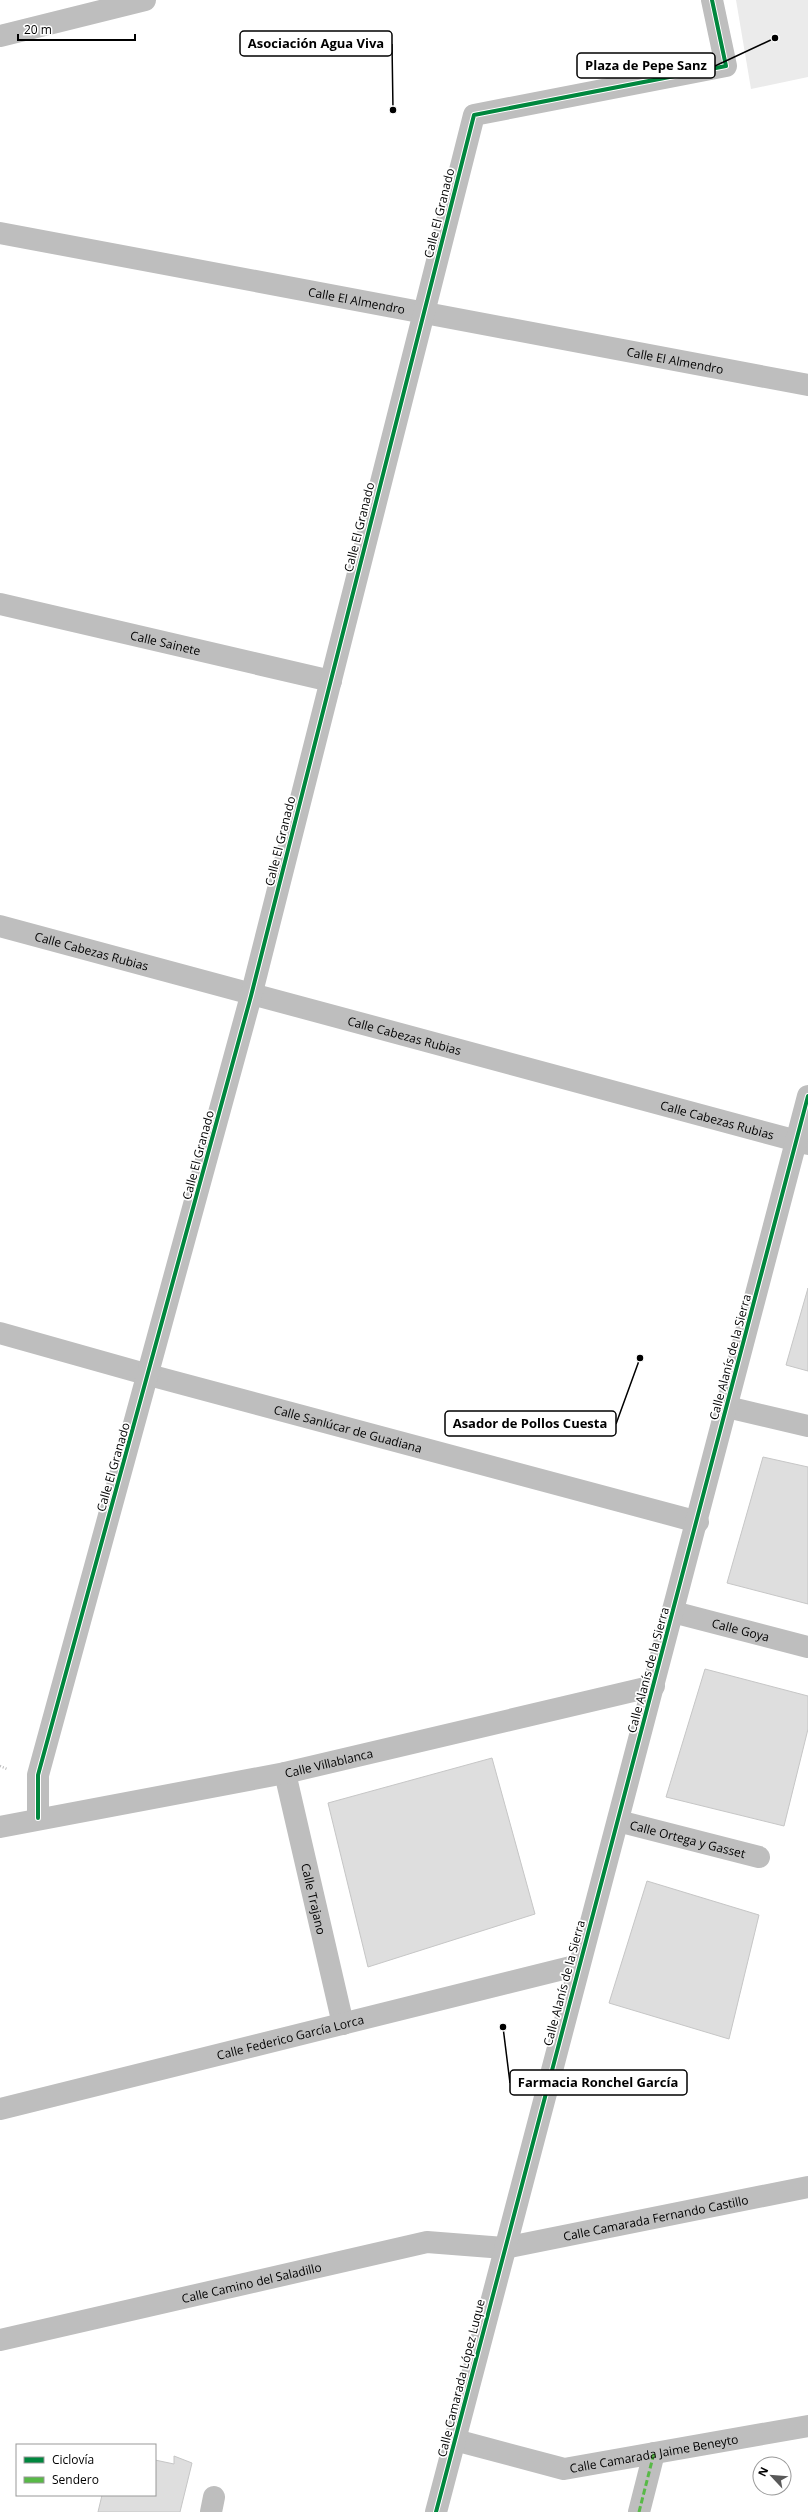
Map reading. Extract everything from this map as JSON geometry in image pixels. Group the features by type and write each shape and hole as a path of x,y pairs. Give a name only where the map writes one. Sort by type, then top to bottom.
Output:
{"street":[{"path":"0,36 145,0"},
{"name":"Calle El Granado","path":"38,1818 38,1775 149,1375 251,996 474,115 726,66 712,0"},
{"name":"Calle El Almendro","path":"0,232 808,385"},
{"name":"Calle Sainete","path":"0,604 331,681"},
{"name":"Calle Cabezas Rubias","path":"0,926 251,996 802,1143"},
{"name":"Calle Alanís de la Sierra","path":"504,2248 698,1522 727,1407 802,1143 808,1096"},
{"name":"Calle Sanlúcar de Guadiana","path":"0,1333 149,1375 698,1522"},
{"path":"727,1407 808,1426"},
{"name":"Calle Goya","path":"673,1612 808,1647"},
{"name":"Calle Villablanca","path":"0,1828 38,1818 285,1773 654,1686"},
{"name":"Calle Trajano","path":"285,1773 343,2024"},
{"name":"Calle Ortega y Gasset","path":"618,1821 759,1857"},
{"name":"Calle Federico García Lorca","path":"0,2109 579,1965"},
{"name":"Calle Camarada Fernando Castillo","path":"504,2248 808,2187"},
{"name":"Calle Camino del Saladillo","path":"0,2340 427,2242 504,2248"},
{"name":"Calle Camarada López Luque","path":"436,2512 504,2248"},
{"name":"Calle Camarada Jaime Beneyto","path":"455,2440 564,2469 808,2426"},
{"path":"639,2512 654,2453"}],"path":[{"path":"0,1766 8,1769"}],"shaded area":[{"path":"736,0 808,0 808,77 751,89"}],"building":[{"path":"808,1288 808,1371 786,1365"},
{"path":"763,1457 808,1467 808,1604 727,1583"},
{"path":"705,1669 808,1696 808,1729 784,1826 666,1797"},
{"path":"492,1758 535,1914 368,1967 328,1803"},
{"path":"647,1881 759,1915 729,2039 609,2003"},
{"path":"174,2456 192,2463 180,2512 98,2512 102,2496 156,2496 156,2460 174,2464"}],"marked path":[{"path":"639,2512 654,2453"}],"cycle path":[{"path":"38,1818 38,1775 251,996 474,115 726,66 712,0"},
{"path":"436,2512 808,1096"}],"place":[{"name":"Plaza de Pepe Sanz","path":"775,38"},
{"name":"Asociación Agua Viva","path":"393,110"},
{"name":"Asador de Pollos Cuesta","path":"640,1358"},
{"name":"Farmacia Ronchel García","path":"503,2027"}]}
